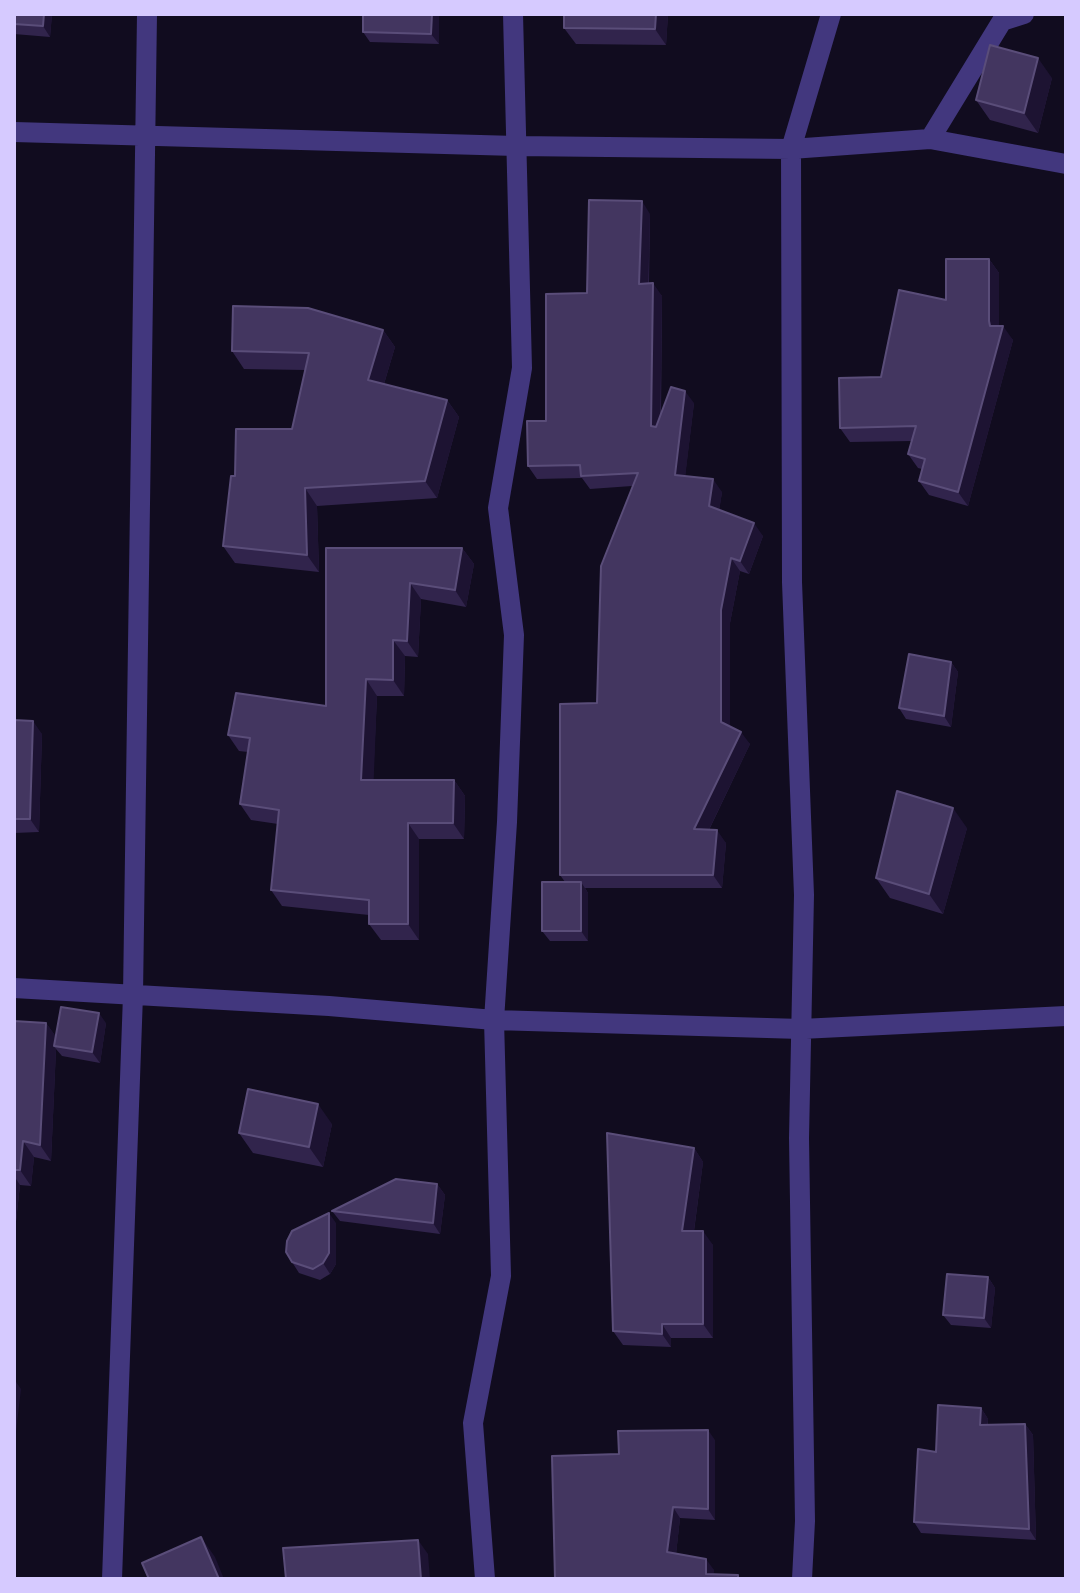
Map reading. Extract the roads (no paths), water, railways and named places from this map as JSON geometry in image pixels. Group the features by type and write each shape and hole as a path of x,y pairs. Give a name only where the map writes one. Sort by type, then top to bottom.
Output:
{"street":[{"path":"112,1579 133,995 147,14"},
{"path":"485,1579 473,1423 501,1276 494,1020 507,822 514,635 498,508 522,368 513,14"},
{"path":"802,1579 805,1521 799,1138 804,895 792,582 791,149 831,14"},
{"path":"930,139 1002,21 1024,14"},
{"path":"14,132 516,146 791,149 930,139 1066,164"},
{"path":"14,988 494,1020 801,1029 1066,1016"}]}
